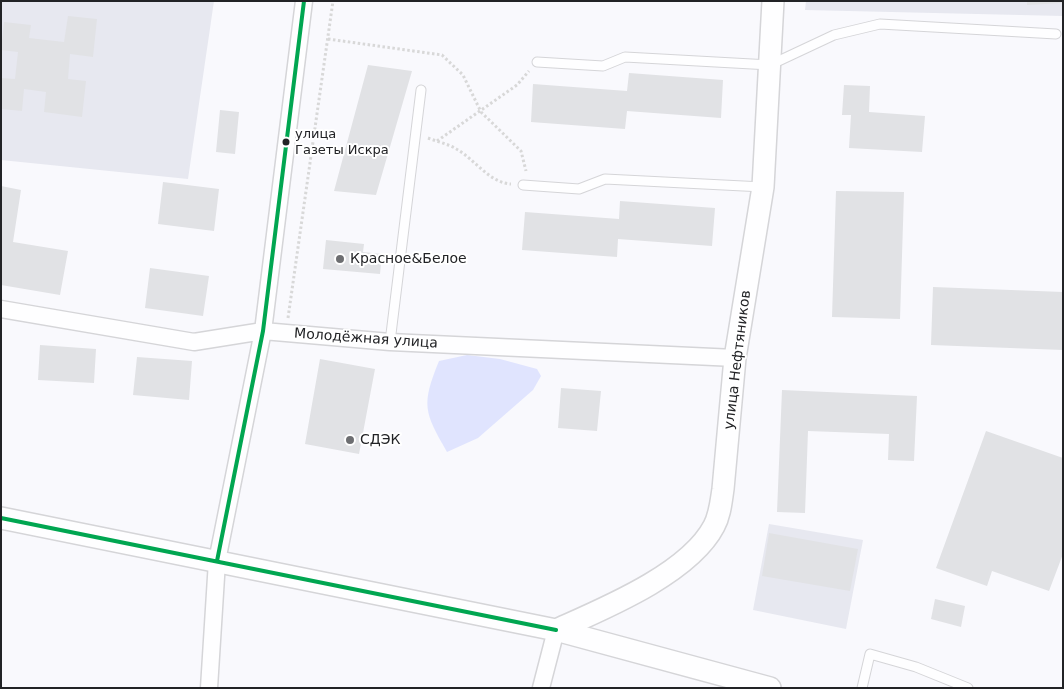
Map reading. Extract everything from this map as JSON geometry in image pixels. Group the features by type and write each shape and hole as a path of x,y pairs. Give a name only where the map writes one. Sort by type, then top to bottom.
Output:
{"street":[{"path":"209,688 217,561 263,331 304,1"},
{"name":"улица Нефтяников","path":"556,630 627,597 665,574 702,544 714,526 723,489 735,358 763,187 773,1"},
{"name":"Молодёжная улица","path":"1,309 194,342 263,331 390,342 735,358"},
{"path":"1,518 556,630 770,688"},
{"path":"541,688 556,630"}],"lane":[{"path":"537,62 603,66 625,57 770,65 834,36 880,24 1056,34"},
{"path":"390,342 421,90"},
{"path":"523,185 579,189 605,179 763,187"},
{"path":"862,688 870,654 916,667 968,688"}],"path":[{"path":"286,333 333,1"},
{"path":"328,39 442,55 463,75 481,112 521,151 527,168 523,185 505,184 490,175 458,149 416,134"},
{"path":"437,141 517,85 537,62"}],"shaded area":[{"path":"1,1 214,1 188,179 1,160"},
{"path":"806,1 1063,1 1063,16 805,10"},
{"path":"467,355 500,359 537,369 541,376 533,390 478,438 447,452 430,417 428,408 429,388 439,361"},
{"path":"769,524 863,540 846,629 753,610"}],"building":[{"path":"1027,1 1063,1 1063,3 1027,5"},
{"path":"68,16 97,19 93,57 70,54 68,79 86,81 82,117 44,112 46,92 24,89 22,111 1,109 1,78 15,79 18,52 1,50 4,22 31,25 29,38 64,42"},
{"path":"368,65 412,71 376,195 334,191"},
{"path":"629,73 723,80 721,118 627,111 625,129 531,122 533,84 627,91"},
{"path":"844,85 870,86 869,112 925,116 922,152 849,148 851,115 842,115"},
{"path":"220,110 239,112 235,154 216,152"},
{"path":"163,182 219,189 214,231 158,224"},
{"path":"1,186 21,190 13,242 68,251 60,295 1,285"},
{"path":"836,191 904,192 900,319 832,317"},
{"path":"620,201 715,208 712,246 618,239 617,257 522,250 525,212 619,219"},
{"path":"326,240 364,244 363,252 382,254 380,274 323,269"},
{"path":"150,268 209,276 203,316 145,308"},
{"path":"933,287 1063,292 1063,350 931,345"},
{"path":"40,345 96,349 94,383 38,380"},
{"path":"137,357 192,361 189,400 133,395"},
{"path":"320,359 375,369 359,454 305,444"},
{"path":"561,388 601,391 597,431 558,428"},
{"path":"782,390 917,396 914,461 888,460 889,434 808,431 805,513 777,512"},
{"path":"986,431 1063,458 1063,554 1049,591 992,571 987,586 936,568"},
{"path":"769,533 858,549 850,591 762,576"},
{"path":"935,599 965,606 961,627 931,619"}],"transit line":[{"path":"217,561 263,331 304,1"},
{"path":"1,518 556,630"}],"place":[{"name":"улица Газеты Искра","path":"286,142"},
{"name":"Красное&Белое","path":"340,259"},
{"name":"СДЭК","path":"350,440"}]}
